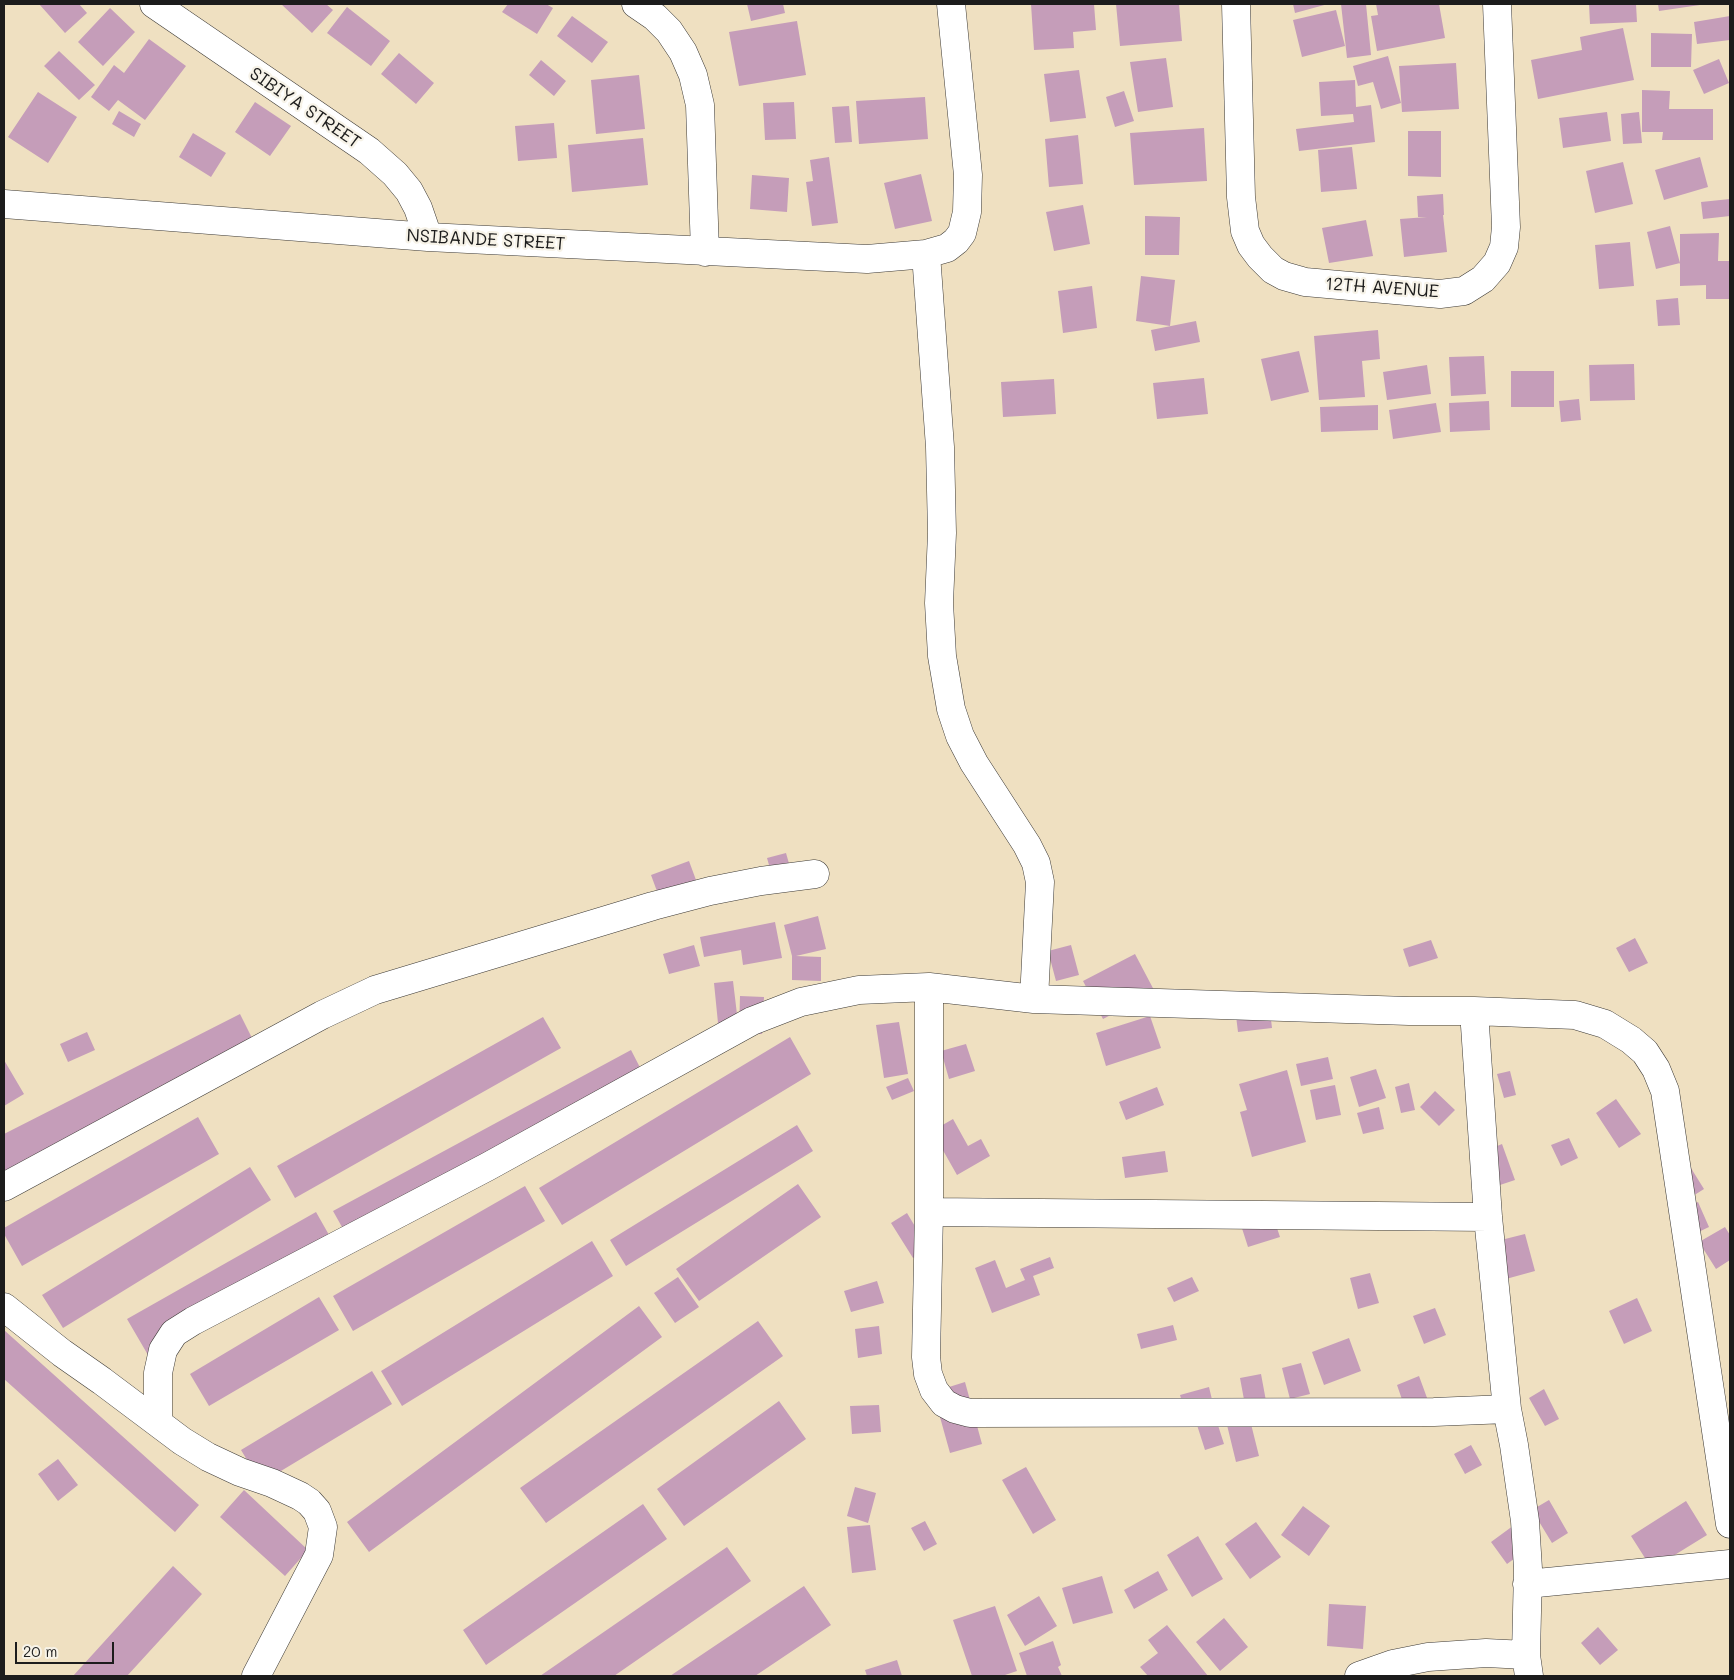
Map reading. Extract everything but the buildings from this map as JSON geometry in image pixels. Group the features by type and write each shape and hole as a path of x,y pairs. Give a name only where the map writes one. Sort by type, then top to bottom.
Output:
{"street":[{"name":"SIBIYA STREET","path":"154,4 369,151 382,162 409,191 418,208 428,237"},
{"path":"636,4 655,17 669,31 683,52 693,75 700,105 705,252"},
{"name":"NSIBANDE STREET","path":"4,204 428,237 705,252 867,258 926,254 947,248 956,241 962,233 967,212 968,175 951,4"},
{"name":"12TH AVENUE","path":"1236,4 1241,198 1245,231 1260,258 1273,270 1284,276 1305,282 1440,294 1464,291 1483,279 1497,264 1504,247 1506,227 1497,4"},
{"path":"926,254 940,447 942,533 939,603 942,656 951,709 960,736 974,764 1027,845 1036,863 1040,882 1034,1000"},
{"path":"4,1187 322,1015 375,990 653,906 710,891 761,881 815,874"},
{"path":"929,987 929,1212 926,1357 928,1374 934,1390 944,1403 955,1409 970,1413 1434,1412 1507,1410"},
{"path":"158,1423 158,1373 163,1350 174,1334 193,1321 487,1167 752,1022 802,1002 859,990 929,987 1034,1000 1409,1011 1474,1011 1575,1016 1605,1024 1631,1040 1645,1052 1656,1069 1665,1092 1730,1524"},
{"path":"1359,1676 1393,1664 1428,1657 1478,1653 1527,1665 1528,1569 1525,1522 1507,1410 1488,1217 1474,1011"},
{"path":"929,1212 1488,1217"},
{"path":"4,1307 62,1354 182,1441 208,1457 240,1472 272,1483 300,1496 317,1511 323,1527 319,1554 256,1676"},
{"path":"1527,1584 1730,1564"}]}
